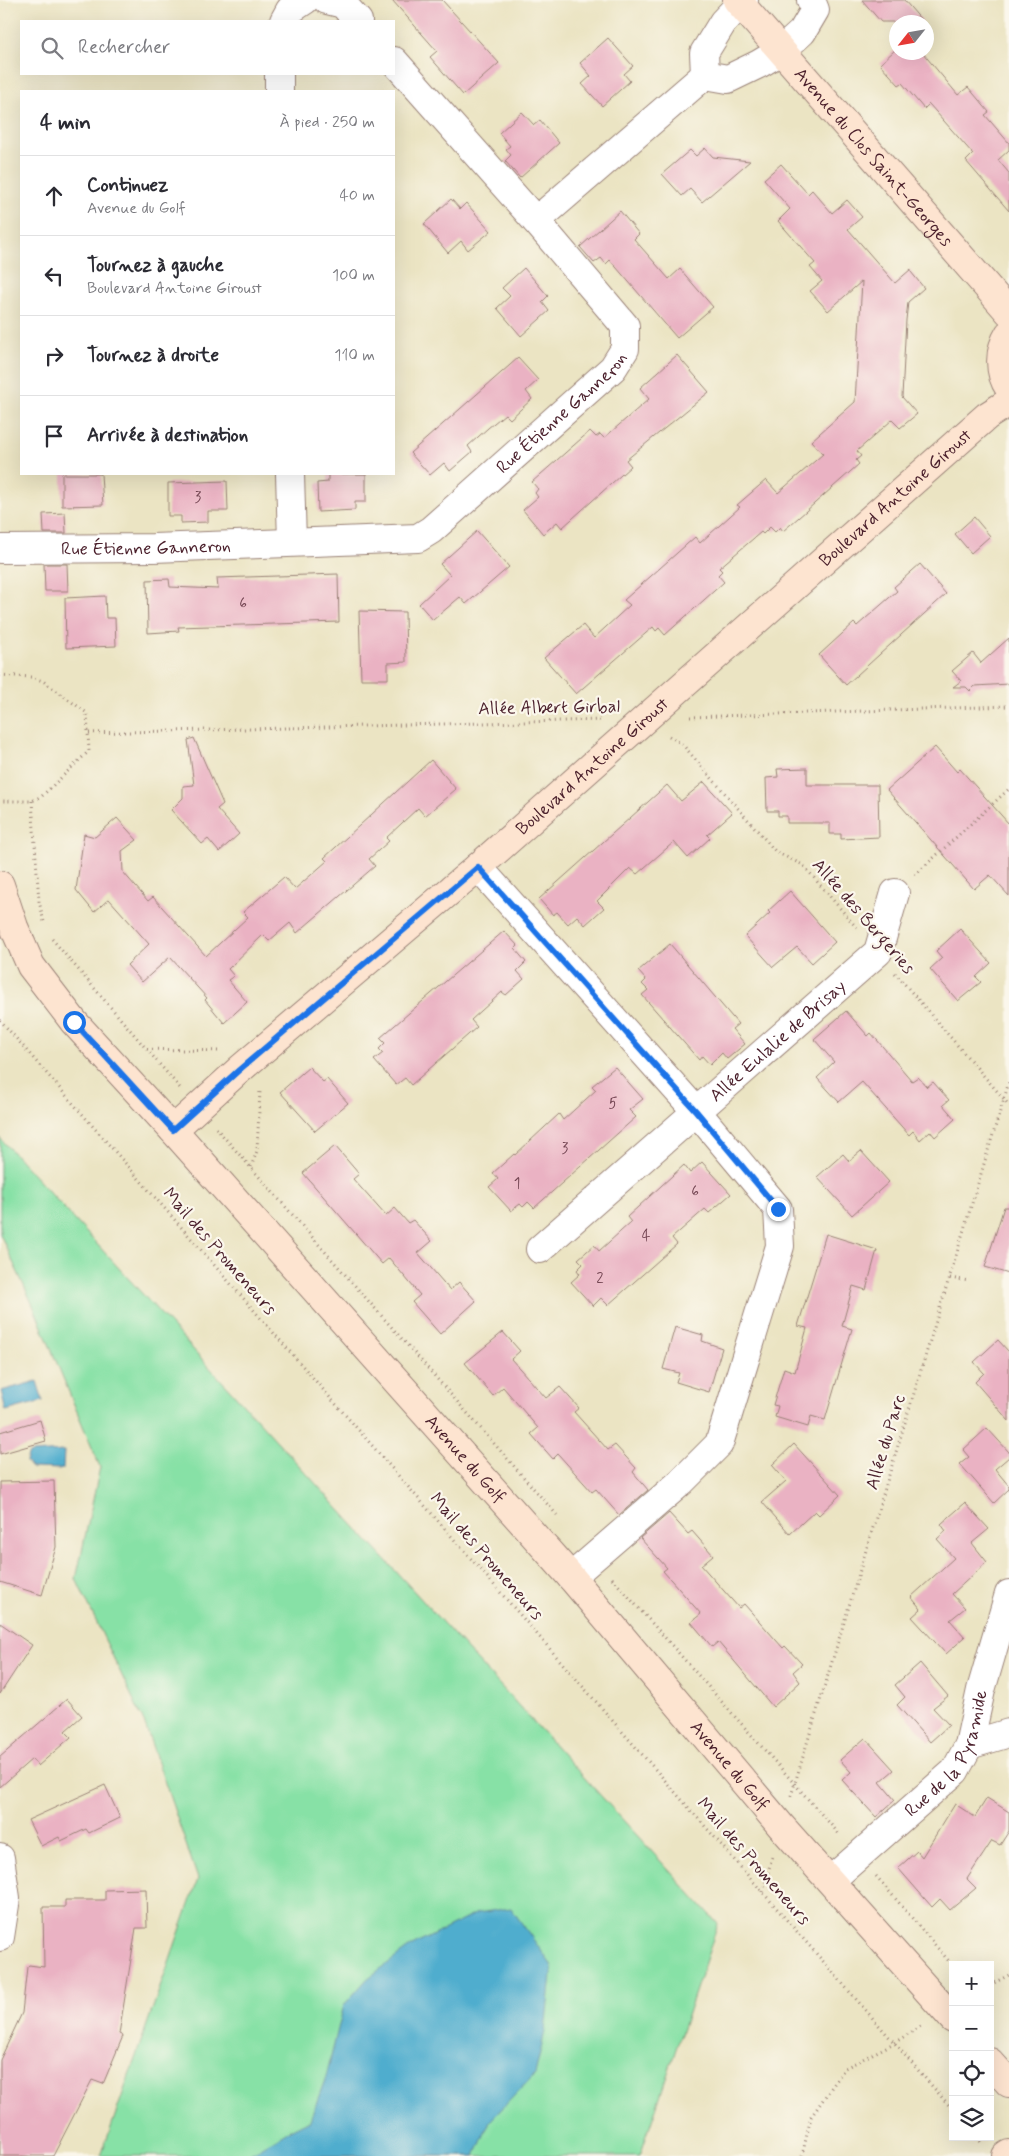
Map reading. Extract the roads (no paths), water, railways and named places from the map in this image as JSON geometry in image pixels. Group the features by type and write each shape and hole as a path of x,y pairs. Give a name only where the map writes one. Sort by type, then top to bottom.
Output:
{"street":[{"path":"285,20 290,10 304,0"},
{"path":"327,0 343,4 357,20"},
{"path":"705,75 728,79 781,51 802,32 815,10 812,0"},
{"path":"705,75 704,53 723,22 740,1"},
{"name":"Avenue du Clos Saint-Georges","path":"740,1 781,51 1009,312"},
{"name":"Rue Étienne Ganneron","path":"0,549 153,548 418,538 431,530 613,368 625,349 625,326 536,221 395,62"},
{"path":"279,75 280,90"},
{"path":"536,221 705,75"},
{"path":"1009,334 1002,352 1001,368 1009,388"},
{"name":"Boulevard Antoine Giroust","path":"173,1130 239,1070 478,867 987,416 1009,402"},
{"path":"290,475 292,542"},
{"path":"478,867 696,1111 778,1209 780,1246 719,1444 680,1482 571,1577"},
{"name":"Avenue du Golf","path":"0,885 14,927 31,966 74,1022 173,1130 571,1577 781,1826 949,2014"},
{"name":"Allée Eulalie de Brisay","path":"540,1249 878,952 895,892"},
{"name":"Rue de la Pyramide","path":"831,1880 955,1771 969,1745 981,1690 1009,1594"},
{"path":"969,1745 1009,1733"},
{"path":"0,1858 6,1898 0,1937"},
{"path":"994,2066 1009,2083"}],"water":[{"path":"37,1381 43,1401 6,1411 1,1391"},
{"path":"64,1451 63,1469 31,1468 26,1462 28,1455 31,1453"},
{"path":"511,1908 552,1966 545,2031 535,2074 490,2121 475,2156 247,2156 310,2120 326,2077 344,2005 367,1979 410,1947 477,1913"}]}
